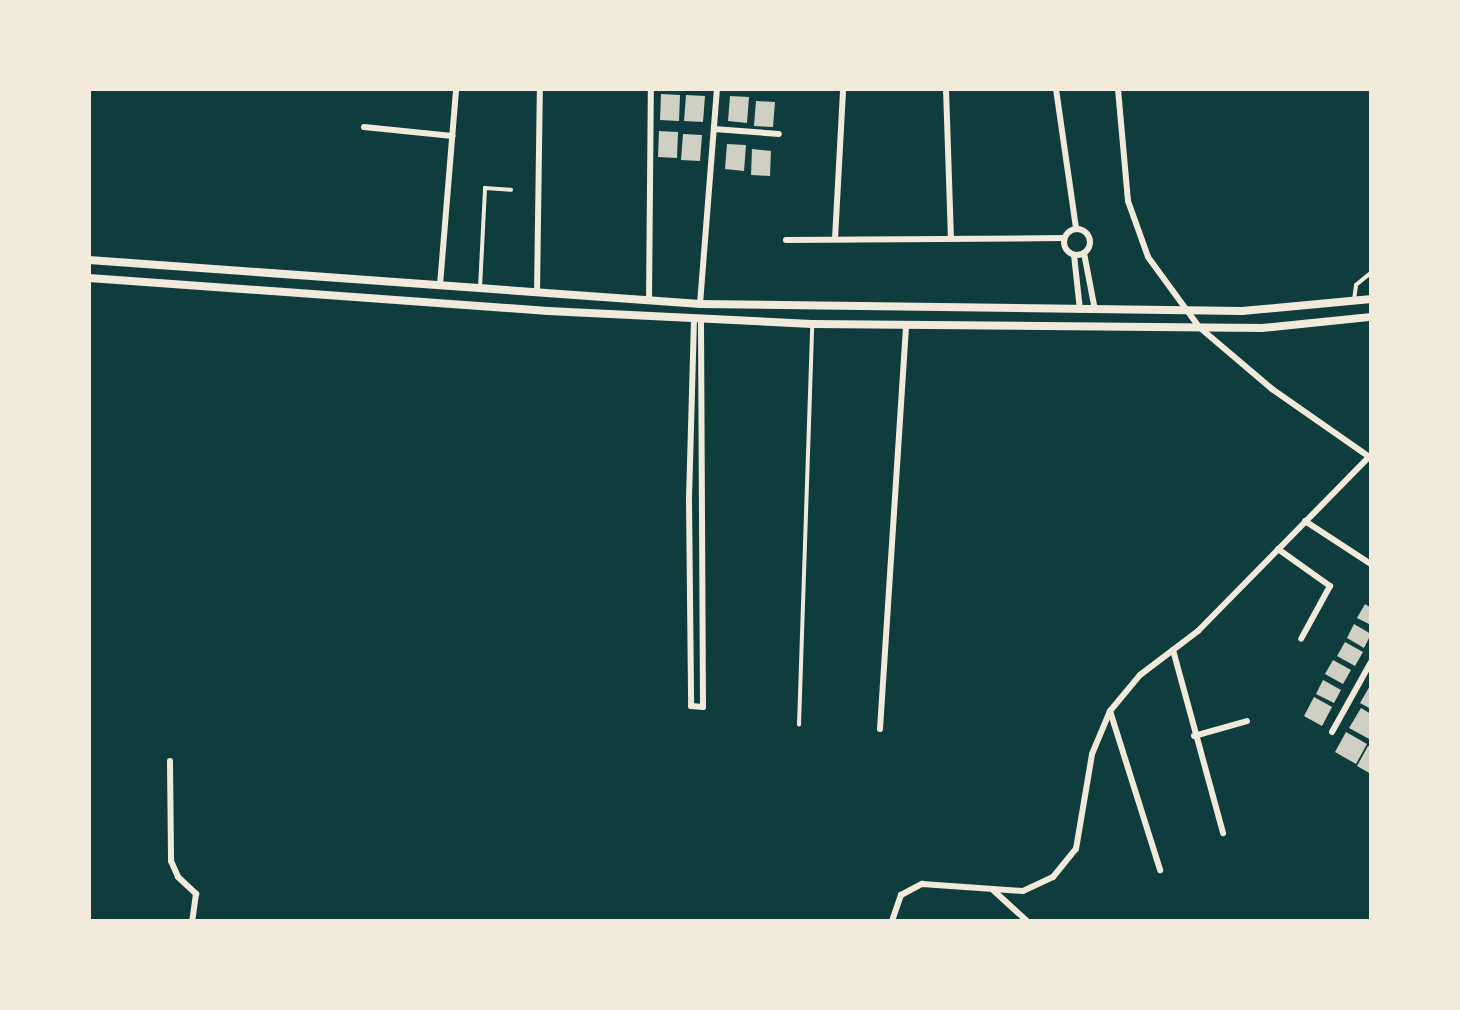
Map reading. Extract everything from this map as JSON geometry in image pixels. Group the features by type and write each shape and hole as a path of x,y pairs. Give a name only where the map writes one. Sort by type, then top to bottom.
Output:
{"street":[{"path":"440,285 456,89"},
{"path":"537,293 540,89"},
{"path":"649,302 651,89"},
{"path":"700,304 717,89"},
{"path":"835,239 844,89"},
{"path":"946,89 951,238"},
{"path":"1056,89 1076,228"},
{"path":"892,921 901,895 922,884 1023,891 1053,877 1076,849 1092,754 1110,710 1140,675 1173,650 1370,458 1272,389 1199,327 1148,257 1132,217 1118,89"},
{"path":"364,127 453,136"},
{"path":"715,129 779,134"},
{"path":"786,240 1064,238 1076,228"},
{"path":"1076,228 1089,236 1084,253 1095,310"},
{"path":"1064,238 1065,248 1074,255 1080,310"},
{"path":"1074,255 1084,253"},
{"path":"89,260 700,304 1275,310 1371,299"},
{"path":"89,278 698,320 812,324 1276,327 1371,317"},
{"path":"698,320 704,501 703,706 691,706 689,501 698,320"},
{"path":"880,729 906,326"},
{"path":"689,501 704,501"},
{"path":"1305,521 1371,564"},
{"path":"1278,549 1330,586 1301,639"},
{"path":"690,590 704,591"},
{"path":"1173,650 1194,736 1223,833"},
{"path":"1332,732 1371,662"},
{"path":"1110,710 1160,870"},
{"path":"1194,736 1247,721"},
{"path":"170,761 171,861 178,877 196,894 192,921"},
{"path":"993,890 1027,921"}],"lane":[{"path":"480,290 485,188 511,190"},
{"path":"1354,302 1356,285 1371,272"},
{"path":"799,725 812,324"}],"building":[{"path":"661,94 680,95 679,121 660,120"},
{"path":"686,95 705,96 703,122 684,121"},
{"path":"730,96 749,97 747,123 728,121"},
{"path":"756,101 775,102 773,127 754,126"},
{"path":"659,131 678,132 677,158 658,157"},
{"path":"683,134 702,135 700,161 681,160"},
{"path":"727,144 746,145 744,171 725,169"},
{"path":"752,149 771,151 770,176 751,175"},
{"path":"1365,604 1371,608 1371,625 1357,618"},
{"path":"1354,624 1371,634 1364,648 1347,638"},
{"path":"1345,642 1363,652 1355,666 1337,656"},
{"path":"1333,660 1351,670 1343,684 1325,674"},
{"path":"1323,680 1341,690 1334,703 1316,694"},
{"path":"1371,684 1371,709 1360,703"},
{"path":"1314,697 1332,707 1322,726 1304,716"},
{"path":"1361,708 1371,714 1371,740 1349,728"},
{"path":"1346,732 1367,744 1356,764 1335,752"},
{"path":"1368,746 1371,748 1371,774 1357,766"}]}
